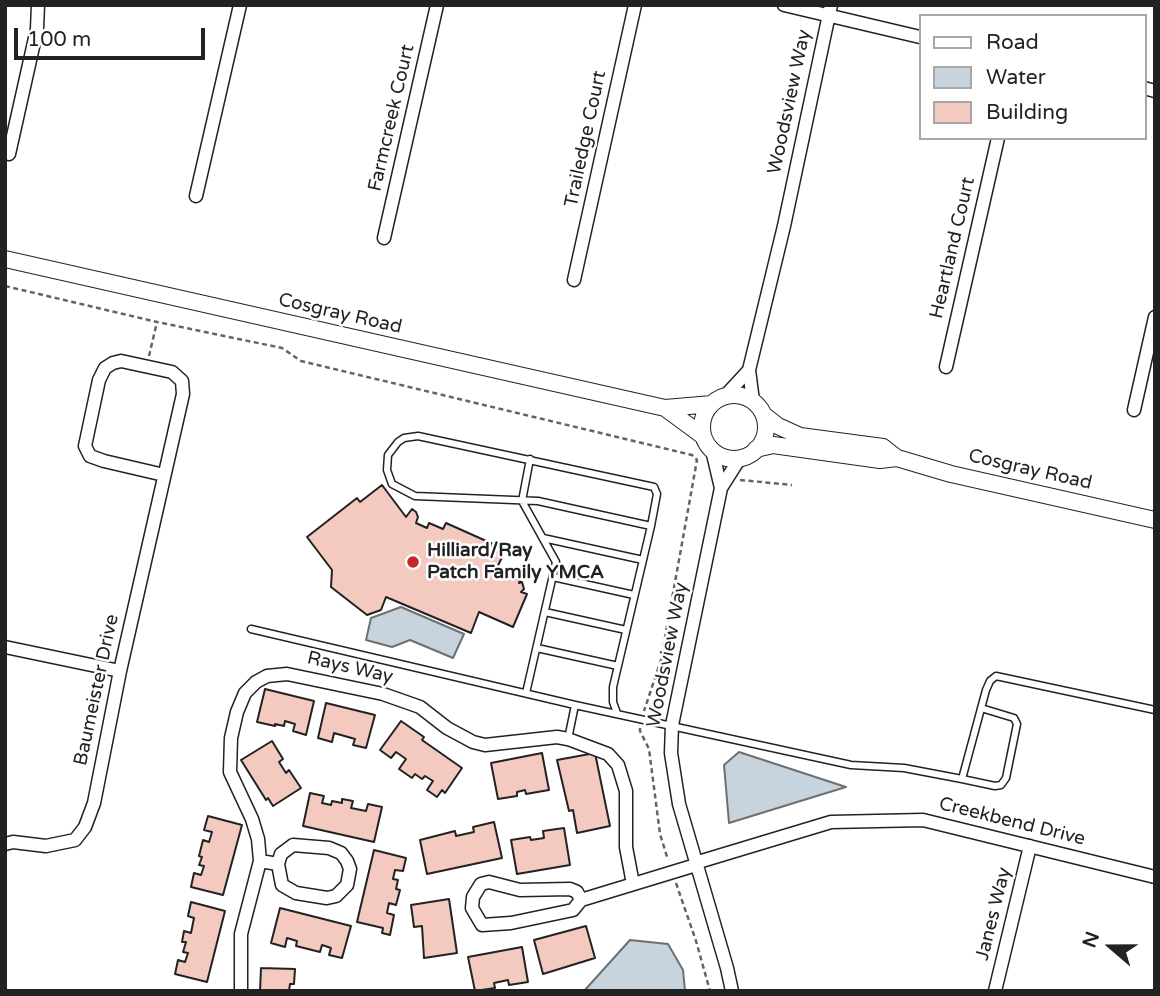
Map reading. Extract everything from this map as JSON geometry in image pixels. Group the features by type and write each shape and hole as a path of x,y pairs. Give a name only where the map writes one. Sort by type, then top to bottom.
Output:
{"main road":[{"name":"Cosgray Road","path":"5,259 666,408 718,400"},
{"path":"740,395 753,401 764,415 764,437 756,449 740,458 720,455 708,443 703,419 718,400 740,395"},
{"name":"Cosgray Road","path":"666,408 708,443"},
{"name":"Cosgray Road","path":"764,415 778,426 800,436 883,447 897,458 951,474 1155,520"},
{"name":"Cosgray Road","path":"756,449 773,445 880,460 897,458"}],"street":[{"path":"9,154 37,29 38,5"},
{"path":"196,196 240,5"},
{"name":"Farmcreek Court","path":"384,238 437,5"},
{"name":"Trailedge Court","path":"574,280 635,5"},
{"path":"784,5 830,10 918,36"},
{"name":"Woodsview Way","path":"753,401 749,370 784,226 830,10"},
{"name":"Heartland Court","path":"947,367 998,140"},
{"path":"1134,411 1155,317"},
{"name":"Baumeister Drive","path":"5,844 13,842 46,846 75,840 85,827 94,803 120,671 183,394 182,381 172,372 121,361 113,363 105,368 99,380 85,446 90,456 164,475"},
{"name":"Woodsview Way","path":"718,400 749,370"},
{"name":"Woodsview Way","path":"708,443 721,488"},
{"name":"Woodsview Way","path":"732,991 679,804 671,753 672,725 721,488 740,458"},
{"path":"5,647 120,671"},
{"name":"Rays Way","path":"241,991 241,934 260,861 258,839 252,819 230,772 231,738 245,693 267,676 286,674 383,694 420,706 447,728 472,742 485,745 557,737 568,738 608,754 623,776 627,806 625,847 633,884"},
{"name":"Creekbend Drive","path":"581,900 577,892 570,889 520,890 507,884 489,882 481,884 473,897 472,908 478,922 490,926 573,910 581,900 831,822 923,820 1155,877"},
{"path":"293,845 329,848 341,853 347,861 350,869 347,886 336,896 317,897 296,893 282,885 278,864 281,855 293,845"},
{"name":"Janes Way","path":"995,991 1030,846"},
{"path":"260,861 278,864"}],"lane":[{"path":"617,713 613,702 613,687 651,526 657,494 654,487 418,436 404,438 388,455 388,477 392,484 406,494 565,505 651,526"},
{"path":"526,693 556,562 522,500 530,460"},
{"path":"544,538 643,560"},
{"path":"553,577 634,595"},
{"path":"545,612 626,630"},
{"path":"251,629 575,705 851,765 904,768 995,786 1002,785 1006,778 1017,724 1014,718 981,708"},
{"path":"537,648 618,666"},
{"path":"962,779 981,708 990,681 996,676 1155,710"},
{"path":"568,738 575,705"}],"path":[{"path":"146,366 157,322"},
{"path":"642,719 640,731 649,749 660,834 710,991"}],"water":[{"path":"401,607 464,634 453,658 410,640 392,647 366,640 371,618"},
{"path":"739,752 846,787 729,823 724,765"},
{"path":"630,940 668,944 683,970 685,991 584,991"}],"building":[{"name":"Hilliard/Ray Patch Family YMCA","path":"382,485 406,517 412,509 416,512 416,523 427,528 429,523 443,529 446,523 493,544 490,549 503,555 496,570 520,580 519,583 522,582 524,589 521,592 527,594 513,627 479,612 471,633 386,597 381,610 367,615 331,587 332,570 307,537 357,498 360,502"},
{"path":"265,689 314,701 306,735 293,731 295,724 285,721 284,726 257,722"},
{"path":"326,703 375,715 366,748 353,745 355,739 334,733 332,742 318,738"},
{"path":"401,721 424,737 422,740 462,768 445,793 442,790 437,797 427,790 433,781 425,776 422,779 415,774 412,778 399,769 406,759 396,752 391,758 380,750"},
{"path":"272,741 283,759 279,762 286,773 289,770 301,788 273,806 268,798 266,800 241,760"},
{"path":"542,753 549,790 526,794 525,790 517,792 517,796 498,799 491,763"},
{"path":"595,753 610,826 577,833 573,810 569,811 557,760"},
{"path":"310,793 324,796 322,803 331,805 332,801 342,803 342,799 353,801 351,808 366,811 368,804 382,807 374,842 303,826"},
{"path":"208,816 242,825 223,895 191,887 194,873 201,875 204,866 199,865 202,857 199,856 203,840 209,842 212,832 204,830"},
{"path":"494,822 502,858 427,874 420,840 455,831 456,836 474,832 473,827"},
{"path":"564,828 570,865 517,874 511,840 544,838 543,831"},
{"path":"374,850 406,858 403,871 395,870 393,879 398,880 396,889 400,890 396,905 389,903 387,913 394,915 390,935 382,933 383,928 357,922"},
{"path":"449,899 457,953 424,958 422,926 414,927 411,905"},
{"path":"191,902 225,911 207,982 175,974 178,960 185,962 188,953 183,952 186,942 182,942 184,931 191,933 194,918 188,916"},
{"path":"280,908 351,926 342,958 329,955 331,948 322,945 320,952 296,946 297,941 287,938 285,947 271,943"},
{"path":"586,926 595,958 543,974 534,940"},
{"path":"522,947 528,982 509,985 508,980 494,983 495,988 475,991 468,957"},
{"path":"261,968 295,969 294,984 290,984 289,991 260,991"}],"place":[{"name":"Hilliard/Ray Patch Family YMCA","path":"413,562"}]}
